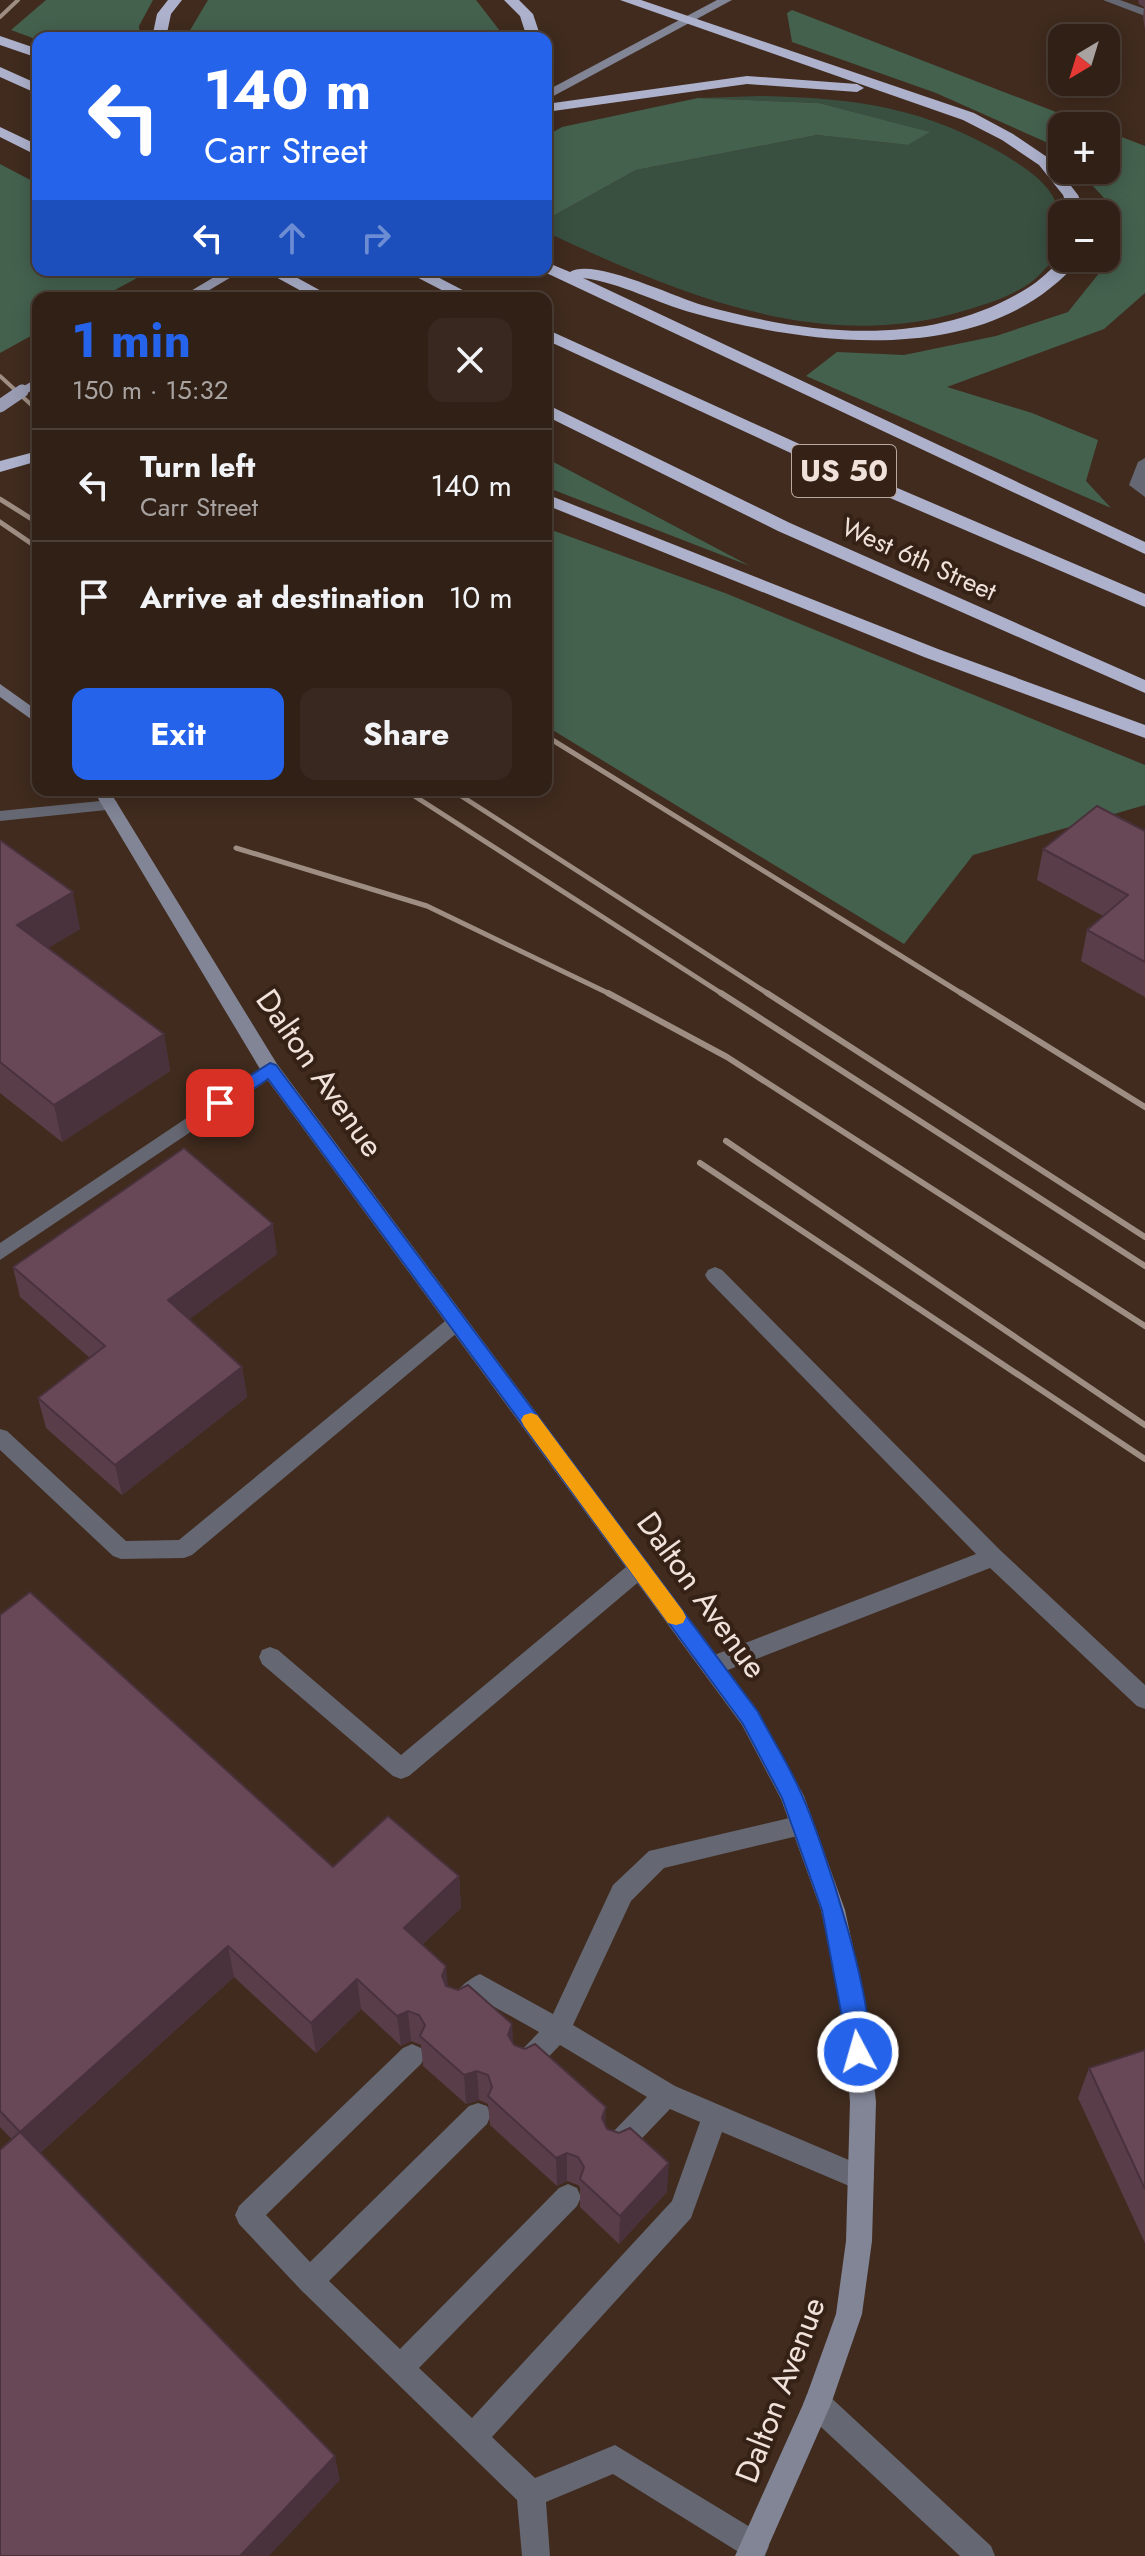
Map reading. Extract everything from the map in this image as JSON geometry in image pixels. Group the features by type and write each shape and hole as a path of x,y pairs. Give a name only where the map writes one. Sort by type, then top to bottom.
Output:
{"highway":[{"path":"160,32 164,14 175,0"},
{"path":"511,0 526,14 532,32"},
{"path":"627,0 950,108 1026,148 1049,168 1074,200"},
{"path":"0,40 32,52"},
{"path":"0,71 32,87"},
{"path":"552,107 747,80 841,85 950,108"},
{"path":"0,131 32,148"},
{"path":"552,269 600,274 693,308 757,325 817,334 877,336 936,331 981,321 1048,285 1060,272"},
{"path":"552,270 1145,549"},
{"path":"283,276 314,292"},
{"path":"424,276 457,292"},
{"name":"West 6th Street","path":"552,337 875,485 1145,601"},
{"name":"West 6th Street","path":"552,412 784,527 1137,684"},
{"path":"0,467 32,458"},
{"path":"552,501 931,653 1145,732"}],"main road":[{"path":"552,93 726,0"},
{"path":"197,292 225,276"},
{"path":"0,404 32,385"},
{"path":"0,689 32,714"},
{"name":"Dalton Avenue","path":"106,797 270,1069 750,1718 792,1796 833,1910 853,2003 863,2102 859,2241 849,2314 817,2404 752,2551"}],"street":[{"path":"1109,0 1145,13"},
{"path":"1140,489 1145,462"},
{"path":"0,816 106,797"},
{"path":"0,1253 270,1069"},
{"path":"715,1275 993,1557 1145,1699"},
{"path":"0,1437 121,1550 184,1549 457,1322"},
{"path":"712,1666 993,1557"},
{"path":"270,1657 401,1769 640,1568"},
{"path":"525,2064 558,2030 622,1893 657,1859 802,1826"},
{"path":"459,2006 480,1986 666,2095 861,2178"},
{"path":"412,2056 248,2215 310,2281 531,2494 536,2556"},
{"path":"617,2146 666,2095"},
{"path":"310,2281 478,2115"},
{"path":"472,2439 682,2209 715,2116"},
{"path":"401,2367 568,2197"},
{"path":"817,2404 981,2556"},
{"path":"531,2494 615,2459 752,2551"}],"green space":[{"path":"46,0 153,0 139,26 140,32 32,32 32,38 11,30"},
{"path":"208,0 476,0 500,31 499,32 189,32"},
{"path":"792,10 1056,112 1048,112 1048,143 936,93 792,42 787,13"},
{"path":"761,96 859,103 919,116 978,140 1022,166 1052,195 1054,200 1048,200 1048,265 1030,283 989,303 909,323 856,326 802,321 696,295 552,235 552,216 636,170 817,135 908,145 929,132 819,103 698,98"},
{"path":"698,98 819,103 930,132 908,145 817,135 636,170 553,216 552,133 562,127"},
{"path":"1120,136 1145,146 1145,293 1104,329 947,387 1032,413 1098,440 1086,481 1111,508 806,376 837,352 904,355 996,336 1068,312 1100,272 1120,272 1120,200 1105,199 1091,184 1120,184"},
{"path":"0,164 32,181 32,276 141,276 111,292 32,292 32,335 0,353"},
{"path":"552,461 750,566 552,489"},
{"path":"552,530 725,593 1145,765 1145,805 973,855 904,944 552,730"}],"building":[{"path":"1097,806 1145,831 1145,962 1087,930 1128,895 1043,849"},
{"path":"0,840 73,892 17,925 164,1034 54,1105 0,1062"},
{"path":"184,1148 273,1224 168,1300 242,1367 115,1465 38,1398 105,1346 13,1267"},
{"path":"30,1592 333,1867 388,1816 459,1876 404,1928 446,1966 442,1976 446,1986 458,1990 468,1985 512,2024 508,2035 514,2045 525,2049 535,2044 606,2107 602,2118 607,2129 619,2133 630,2128 669,2163 620,2216 580,2179 584,2167 578,2157 567,2153 556,2158 488,2096 492,2087 488,2075 477,2071 464,2075 420,2036 425,2025 419,2015 408,2011 397,2016 357,1979 311,2023 228,1946 20,2132 0,2111 0,1615"},
{"path":"1145,2050 1145,2189 1089,2068"},
{"path":"20,2132 335,2456 240,2556 0,2556 0,2150"}],"railway":[{"path":"0,17 18,0"},
{"path":"0,376 32,405"},
{"path":"0,499 32,519"},
{"path":"0,522 32,544"},
{"path":"552,740 964,995"},
{"path":"414,796 724,995"},
{"path":"461,796 770,995"},
{"path":"236,848 427,906 609,994"},
{"path":"721,993 1145,1266"},
{"path":"767,993 1145,1237"},
{"path":"961,993 1145,1107"},
{"path":"609,994 727,1057 1145,1326"},
{"path":"726,1141 1145,1425"},
{"path":"700,1163 1145,1459"}],"slow traffic":[{"path":"531,1420 676,1617"}],"route":[{"path":"220,1103 270,1069 750,1718 792,1796 833,1910 853,2003 858,2052"}]}
